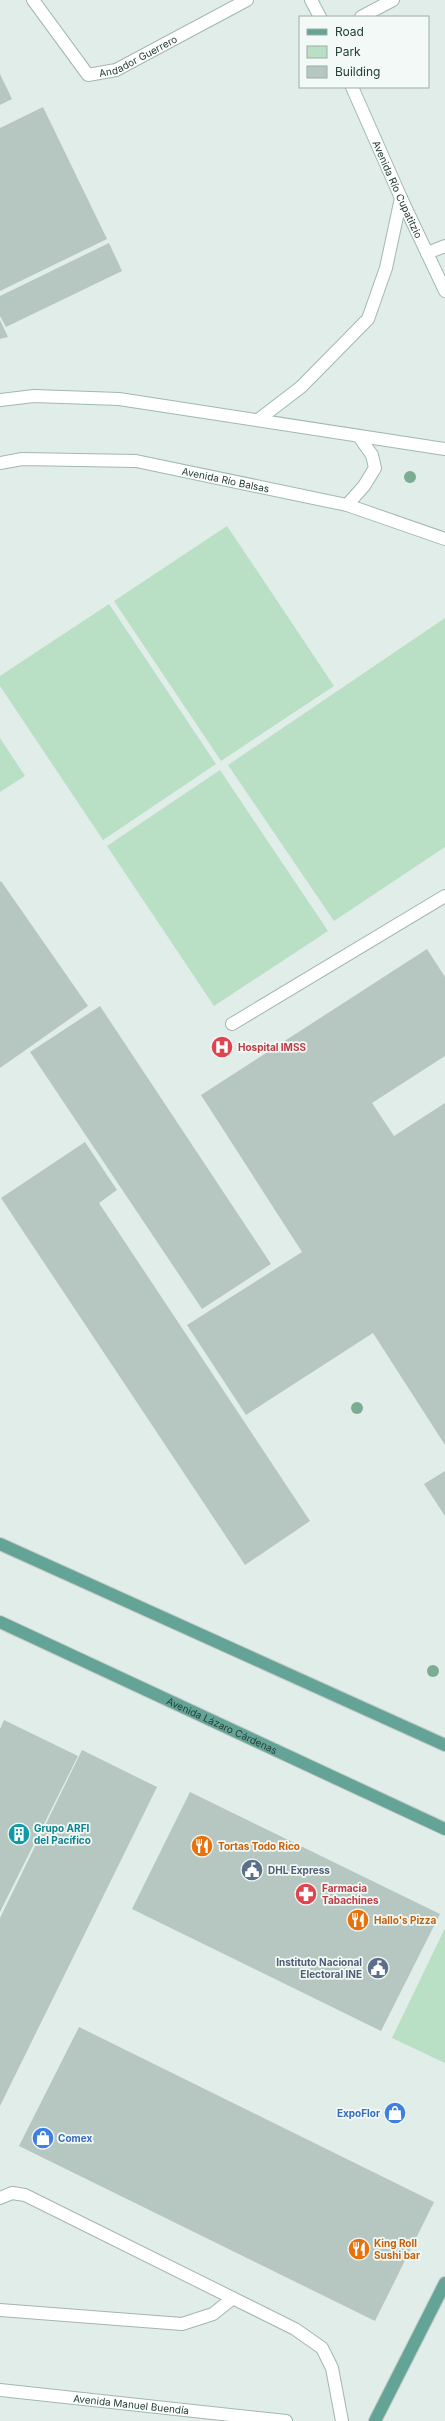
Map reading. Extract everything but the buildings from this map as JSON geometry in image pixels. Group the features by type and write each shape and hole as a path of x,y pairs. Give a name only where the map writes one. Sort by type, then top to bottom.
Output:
{"main road":[{"path":"0,1544 445,1744"},
{"name":"Avenida Lázaro Cárdenas","path":"0,1622 445,1828"},
{"path":"375,2421 445,2282"}],"street":[{"name":"Andador Guerrero","path":"33,0 88,75 116,70 247,0"},
{"path":"311,0 319,16"},
{"path":"363,16 393,0"},
{"name":"Avenida Río Cupatitzio","path":"352,88 401,198 445,291"},
{"path":"258,420 302,387 368,319 386,268 401,198"},
{"path":"427,253 445,246"},
{"path":"0,400 34,396 119,399 258,420 360,438 445,449"},
{"path":"347,505 364,486 374,468 372,454 360,438"},
{"name":"Avenida Río Balsas","path":"0,464 22,459 136,461 347,505 445,539"},
{"path":"232,1024 445,896"},
{"path":"0,2198 12,2193 25,2195 295,2329 322,2348 332,2368 342,2421"},
{"path":"0,2310 182,2324 213,2314 232,2298"},
{"name":"Avenida Manuel Buendía","path":"0,2390 286,2421"}],"green space":[{"path":"227,526 334,686 221,761 114,601"},
{"path":"109,604 216,764 103,840 0,686 0,676"},
{"path":"445,618 445,847 334,921 228,765"},
{"path":"0,738 25,776 0,792"},
{"path":"220,770 328,931 214,1006 107,846"},
{"path":"445,1928 445,2063 392,2038"}],"place":[{"name":"Hospital IMSS","path":"222,1047"},
{"name":"Grupo ARFI del Pacífico","path":"19,1834"},
{"name":"Tortas Todo Rico","path":"202,1846"},
{"name":"DHL Express","path":"252,1870"},
{"name":"Farmacia Tabachines","path":"306,1894"},
{"name":"Hallo's Pizza","path":"358,1920"},
{"name":"Instituto Nacional Electoral INE","path":"378,1968"},
{"name":"ExpoFlor","path":"395,2113"},
{"name":"Comex","path":"43,2138"},
{"name":"King Roll Sushi bar","path":"359,2249"}]}
